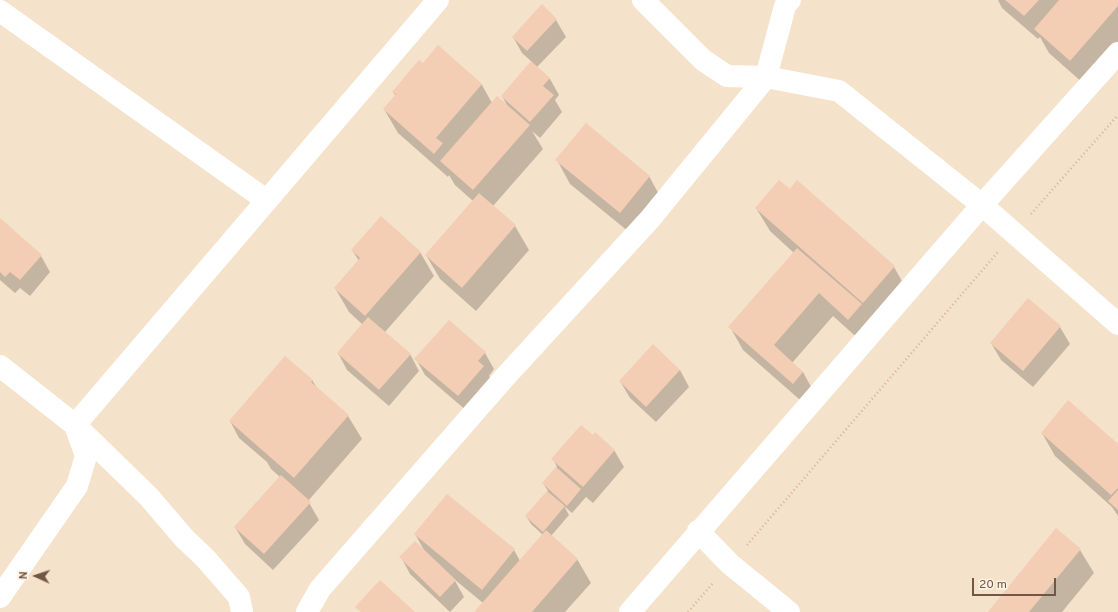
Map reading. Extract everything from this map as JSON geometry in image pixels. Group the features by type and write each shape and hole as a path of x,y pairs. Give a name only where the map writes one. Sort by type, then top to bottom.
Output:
{"street":[{"path":"75,425 438,0"},
{"path":"643,0 703,60 728,76 766,77 839,91 982,205 1118,324"},
{"path":"307,612 320,589 505,377 650,219 766,77 785,6 790,0"},
{"path":"0,11 266,200"},
{"path":"630,612 698,531 982,205 1118,53"},
{"path":"0,366 75,425 149,497 184,538 206,559 239,597 242,612"},
{"path":"0,597 77,486 86,456 75,425"},
{"path":"698,531 730,564 789,612"}],"path":[{"path":"688,612 1014,233 1118,115"}],"shaded area":[{"path":"0,0 1118,0 1118,612 0,612"}],"building":[{"path":"1005,0 1039,0 1024,16"},
{"path":"1059,0 1118,0 1118,6 1070,61 1034,29"},
{"path":"542,4 557,19 527,51 512,37"},
{"path":"438,45 482,84 436,138 443,143 434,154 383,109 396,94 392,92 419,60 423,63"},
{"path":"531,61 550,78 543,86 554,95 530,122 501,96"},
{"path":"497,96 530,125 473,190 440,161"},
{"path":"586,123 650,176 620,213 555,160"},
{"path":"779,180 790,189 797,180 895,266 863,303 755,208"},
{"path":"479,193 516,225 462,288 425,255"},
{"path":"381,216 421,252 365,316 334,288 360,258 351,250"},
{"path":"0,218 42,255 20,280 10,272 5,277 0,272"},
{"path":"797,248 862,304 848,320 819,293 774,345 803,372 793,384 728,327"},
{"path":"1028,298 1061,326 1023,371 990,343"},
{"path":"368,317 411,354 379,390 337,353"},
{"path":"449,320 486,352 478,361 484,366 458,396 414,359"},
{"path":"653,344 680,370 646,407 619,381"},
{"path":"285,356 313,380 311,382 349,415 294,478 229,421"},
{"path":"1068,400 1118,444 1118,488 1111,495 1041,433"},
{"path":"581,425 593,435 595,432 615,450 583,487 551,459"},
{"path":"556,467 581,489 567,506 542,483"},
{"path":"281,475 311,502 264,554 234,527"},
{"path":"1118,490 1118,510 1108,501"},
{"path":"547,491 565,506 543,532 525,516"},
{"path":"447,494 515,549 482,590 414,534"},
{"path":"1056,528 1081,549 1029,612 988,612"},
{"path":"546,530 578,559 532,612 476,612 475,611"},
{"path":"415,541 456,580 440,597 399,557"},
{"path":"380,580 415,612 361,612 355,607"}]}
